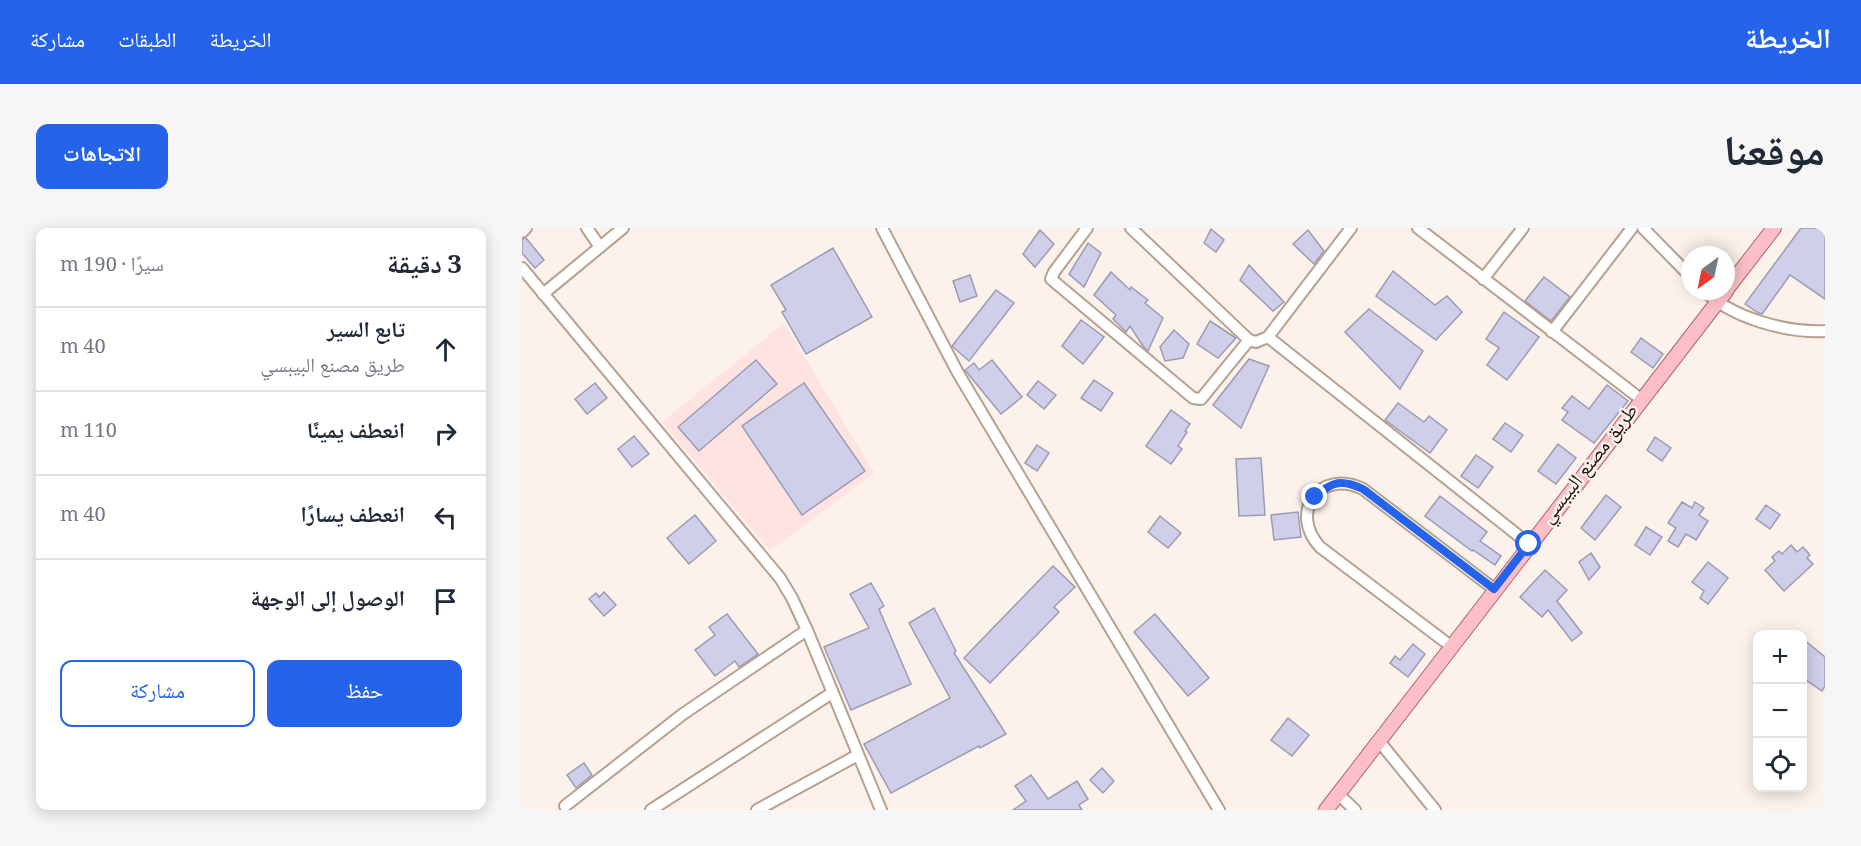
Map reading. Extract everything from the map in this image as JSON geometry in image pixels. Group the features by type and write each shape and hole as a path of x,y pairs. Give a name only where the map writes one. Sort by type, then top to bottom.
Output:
{"main road":[{"name":"طريق مصنع البيبسي","path":"1735,279 1774,228"},
{"name":"طريق مصنع البيبسي","path":"1326,810 1494,589 1719,300"}],"street":[{"path":"522,231 526,228"},
{"path":"587,228 600,247"},
{"path":"543,294 623,228"},
{"path":"882,228 958,373 1219,810"},
{"path":"1087,228 1051,279 1192,398 1201,399 1249,340"},
{"path":"1131,228 1249,340 1256,342 1268,336 1351,228"},
{"path":"1418,228 1642,400"},
{"path":"1483,279 1523,228"},
{"path":"1552,332 1632,228"},
{"path":"1646,229 1681,266"},
{"path":"522,268 780,578 807,630 881,810"},
{"path":"1714,300 1737,315 1801,331 1825,332"},
{"path":"1268,336 1529,544"},
{"path":"1452,647 1320,547 1311,537 1306,523 1308,508 1315,497 1325,487 1338,482 1351,483 1363,489 1494,589"},
{"path":"565,806 684,714 807,630"},
{"path":"651,810 832,693"},
{"path":"1379,741 1435,810"},
{"path":"757,810 858,755"},
{"path":"1338,794 1355,810"}],"shaded area":[{"path":"784,323 874,473 770,551 662,422"}],"building":[{"path":"1801,228 1825,228 1825,299 1790,275 1762,314 1757,312 1745,304"},
{"path":"1211,229 1224,240 1216,252 1204,243"},
{"path":"1040,230 1054,244 1035,267 1023,254"},
{"path":"1308,230 1324,251 1314,264 1293,244"},
{"path":"526,238 544,260 535,268 522,253 522,239"},
{"path":"1088,243 1101,253 1084,287 1069,274"},
{"path":"833,248 872,317 806,354 782,312 786,310 771,285"},
{"path":"1249,265 1284,302 1273,311 1240,280"},
{"path":"1393,271 1435,305 1447,296 1462,312 1436,340 1376,296"},
{"path":"1111,272 1130,290 1131,287 1148,300 1145,303 1163,318 1148,351 1130,326 1126,332 1113,319 1116,315 1094,295"},
{"path":"970,275 977,296 960,302 953,281"},
{"path":"1544,277 1570,297 1551,321 1525,301"},
{"path":"996,290 1014,303 969,361 952,346"},
{"path":"1369,309 1423,351 1400,389 1345,332"},
{"path":"1504,312 1539,337 1507,380 1487,365 1499,348 1486,339"},
{"path":"1081,320 1104,337 1083,364 1062,346"},
{"path":"1210,321 1236,338 1218,358 1197,344"},
{"path":"1174,330 1189,344 1183,358 1165,361 1160,347"},
{"path":"1641,338 1663,354 1653,368 1631,352"},
{"path":"1249,359 1269,366 1241,428 1213,405"},
{"path":"756,360 777,384 699,451 678,427"},
{"path":"992,360 1022,397 1001,414 965,370 974,363 979,370"},
{"path":"1094,380 1113,393 1101,411 1081,398"},
{"path":"1038,381 1056,395 1044,409 1027,395"},
{"path":"595,383 607,398 587,414 575,399"},
{"path":"804,383 865,471 802,515 742,426"},
{"path":"1607,385 1628,401 1594,443 1562,420 1568,412 1562,408 1572,396 1589,409"},
{"path":"1398,403 1424,422 1429,416 1447,430 1430,453 1385,420"},
{"path":"1171,410 1190,424 1178,446 1182,449 1171,464 1146,446"},
{"path":"1505,423 1523,435 1511,452 1493,439"},
{"path":"634,436 649,454 632,467 618,449"},
{"path":"1655,437 1671,448 1662,461 1647,450"},
{"path":"1558,444 1576,458 1556,484 1538,471"},
{"path":"1037,445 1049,453 1037,471 1025,463"},
{"path":"1476,455 1493,467 1478,488 1461,476"},
{"path":"1261,458 1265,515 1239,516 1236,459"},
{"path":"1606,495 1621,507 1595,540 1581,528"},
{"path":"1440,496 1487,532 1480,541 1501,556 1495,565 1425,516"},
{"path":"1682,502 1692,508 1695,502 1704,508 1699,515 1708,521 1696,540 1686,534 1678,547 1668,541 1676,528 1668,523"},
{"path":"1766,505 1780,515 1770,529 1756,519"},
{"path":"1298,512 1301,537 1274,540 1271,515"},
{"path":"695,515 716,541 689,564 667,538"},
{"path":"1160,516 1181,533 1168,548 1148,532"},
{"path":"1646,527 1662,537 1650,555 1635,545"},
{"path":"1791,545 1797,552 1803,547 1810,555 1807,558 1813,564 1784,591 1765,570 1775,561 1772,557 1779,551 1782,554"},
{"path":"1591,553 1600,567 1589,580 1579,562"},
{"path":"1708,562 1728,578 1708,604 1700,598 1704,591 1692,582"},
{"path":"1053,566 1075,587 1054,607 1059,612 990,683 964,658"},
{"path":"1545,570 1567,590 1557,601 1582,633 1572,641 1548,610 1542,617 1520,597"},
{"path":"871,583 884,606 879,609 911,684 851,710 824,647 869,628 850,594"},
{"path":"604,592 616,605 604,616 589,599 596,593 599,597"},
{"path":"934,608 956,651 954,653 1006,734 891,793 864,744 950,698 909,623"},
{"path":"727,614 758,654 739,667 735,661 715,676 695,650 715,635 709,627"},
{"path":"1155,614 1209,678 1188,696 1134,632"},
{"path":"1807,642 1825,657 1825,686 1822,691 1807,681"},
{"path":"1413,644 1425,654 1408,677 1390,663 1395,656 1400,660"},
{"path":"1288,718 1309,735 1292,756 1271,740"},
{"path":"584,763 592,775 576,788 567,775"},
{"path":"1102,768 1114,781 1103,793 1090,780"},
{"path":"1031,775 1048,799 1077,781 1088,799 1079,805 1082,810 1013,810 1026,801 1015,786"}],"route":[{"path":"1315,497 1325,487 1338,482 1351,483 1363,489 1494,589 1529,544"}]}
